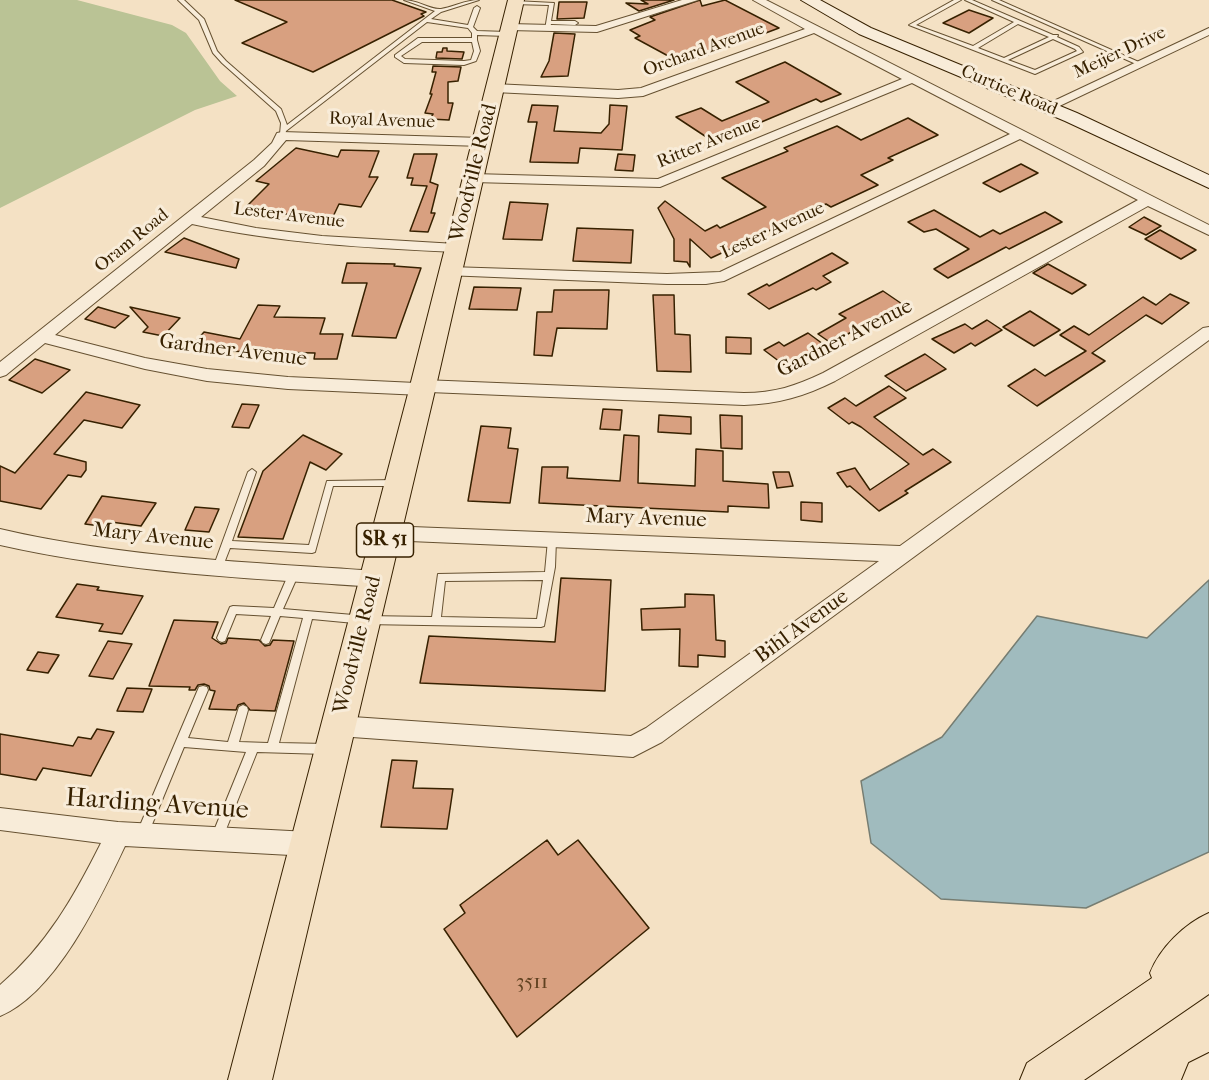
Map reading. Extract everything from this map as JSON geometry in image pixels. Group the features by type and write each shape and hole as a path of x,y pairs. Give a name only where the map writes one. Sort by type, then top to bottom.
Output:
{"highway":[{"path":"1108,1034 1209,935"},
{"path":"1044,1080 1108,1034 1199,974 1209,964"}],"main road":[{"name":"Woodville Road","path":"250,1080 423,388 512,16"}],"street":[{"path":"512,16 547,26 603,28 693,0"},
{"path":"758,0 1209,231"},
{"name":"Curtice Road","path":"809,0 865,31 1047,107 1209,182"},
{"name":"Orchard Avenue","path":"494,88 618,94 643,92 815,29"},
{"name":"Meijer Drive","path":"1047,107 1209,31"},
{"path":"1186,42 1202,48"},
{"name":"Ritter Avenue","path":"473,178 655,184 912,79"},
{"name":"Royal Avenue","path":"283,133 482,141"},
{"name":"Oram Road","path":"0,371 259,163 277,145 283,133"},
{"name":"Lester Avenue","path":"190,219 243,231 453,260 667,279 724,276 1021,134"},
{"name":"Gardner Avenue","path":"42,337 115,357 209,375 268,381 776,399 789,396 830,377 1148,200"},
{"name":"Bihl Avenue","path":"335,738 633,747 654,735 1209,332"},
{"name":"Mary Avenue","path":"386,533 904,554"},
{"name":"Mary Avenue","path":"0,537 64,552 162,564 375,579"},
{"name":"Harding Avenue","path":"0,819 130,834 309,844"},
{"path":"0,1003 35,973 64,938 130,834"}],"lane":[{"path":"181,0 201,19 215,52 279,110 283,117 283,133"},
{"path":"188,5 198,0"},
{"path":"407,0 439,11"},
{"path":"958,0 912,25 1035,72 1080,52 1077,48 968,0"},
{"path":"995,0 1138,63"},
{"path":"283,133 439,11 473,1"},
{"path":"475,33 512,16 552,4 547,26 575,23"},
{"path":"471,27 477,8"},
{"path":"421,40 397,56 404,61 464,63 473,61 477,51 475,33 471,27 426,21"},
{"path":"974,48 1018,22"},
{"path":"1004,60 1067,31"},
{"path":"400,40 474,40"},
{"path":"218,568 252,472"},
{"path":"227,544 312,549 330,483 399,483"},
{"path":"222,638 233,610 364,620 541,623 552,540"},
{"path":"266,640 294,573"},
{"path":"436,621 441,577 548,576"},
{"path":"272,748 309,614"},
{"path":"130,834 181,742 203,690"},
{"path":"232,747 243,710"},
{"path":"181,742 272,748 335,738"},
{"path":"217,839 253,748"}],"green space":[{"path":"0,0 77,0 172,25 186,33 220,81 237,96 195,110 0,208"}],"water":[{"path":"1209,580 1209,852 1086,908 941,899 871,843 861,781 942,737 1037,616 1147,638"}],"building":[{"path":"235,0 392,0 426,12 421,14 424,16 313,72 242,43 287,22"},
{"path":"641,0 674,0 639,11 626,3 648,4"},
{"path":"700,0 702,6 725,0 779,28 683,64 635,38 640,36 630,30 655,20 650,17"},
{"path":"559,2 587,2 584,18 557,19"},
{"path":"969,10 993,18 969,33 943,23"},
{"path":"554,33 575,34 568,76 541,77 549,61"},
{"path":"443,48 447,48 447,51 464,52 462,59 436,58 437,52 442,52"},
{"path":"785,62 841,94 821,102 816,99 714,142 676,117 701,108 722,121 769,102 736,82"},
{"path":"433,66 461,67 458,81 448,82 448,103 453,103 449,120 430,119 433,114 425,113 432,94 430,94 436,72 432,72"},
{"path":"532,105 558,106 554,131 601,133 609,124 610,105 627,106 622,150 580,148 578,163 530,162 537,122 528,122"},
{"path":"908,118 938,135 888,158 893,160 861,175 878,185 831,207 826,204 711,258 690,239 690,267 687,262 674,261 674,239 658,208 665,201 705,231 717,225 720,228 766,207 722,178 788,151 784,148 837,126 861,140"},
{"path":"296,148 338,157 341,150 379,151 369,177 378,177 361,207 339,204 330,223 291,218 294,216 248,205 269,184 256,181"},
{"path":"414,154 437,154 430,182 438,185 431,213 435,213 428,232 410,231 427,186 411,185 413,178 407,178"},
{"path":"618,154 635,155 633,171 615,170"},
{"path":"1021,164 1038,173 1000,192 983,183"},
{"path":"510,202 548,204 542,240 503,239"},
{"path":"934,210 980,237 993,230 1000,234 1045,212 1062,222 1009,249 1006,247 948,278 934,269 969,249 936,229 924,232 908,222"},
{"path":"1144,217 1161,226 1146,235 1129,227"},
{"path":"577,228 633,230 631,263 573,261"},
{"path":"1160,230 1196,250 1181,259 1145,239"},
{"path":"184,238 239,259 236,268 165,252"},
{"path":"832,253 848,263 823,276 831,282 816,290 813,288 769,309 748,294 767,284 769,286"},
{"path":"347,263 395,264 394,266 421,268 396,338 352,336 367,283 342,283"},
{"path":"1048,264 1086,285 1072,294 1033,273"},
{"path":"474,287 521,288 517,310 469,309"},
{"path":"554,290 609,290 607,329 557,328 552,356 534,355 537,312 552,312"},
{"path":"883,291 905,306 862,330 859,328 831,343 818,334 846,318 839,314"},
{"path":"1170,294 1189,303 1162,324 1146,315 1092,353 1105,361 1037,406 1008,386 1035,369 1045,376 1086,351 1060,335 1074,326 1089,335 1143,297 1156,305"},
{"path":"653,295 674,295 675,334 690,335 691,372 657,371"},
{"path":"258,305 280,306 274,317 325,318 320,334 343,334 337,359 314,359 315,353 220,351 193,345 204,332 240,339"},
{"path":"98,307 129,316 115,328 85,319"},
{"path":"130,307 180,318 163,336 143,332 148,327"},
{"path":"1030,311 1060,330 1034,346 1003,327"},
{"path":"987,320 1002,330 975,346 971,343 954,353 932,339 965,324 972,329"},
{"path":"808,333 823,344 784,365 764,350 779,342 784,346"},
{"path":"726,337 751,338 751,354 726,353"},
{"path":"925,354 946,369 906,391 885,376"},
{"path":"35,359 70,370 42,393 9,380"},
{"path":"889,386 906,398 874,417 923,455 933,449 951,462 905,491 908,493 879,511 850,486 847,487 837,473 855,468 870,490 909,464 861,427 852,422 849,424 828,408 845,398 856,406"},
{"path":"86,392 140,405 122,428 84,420 54,454 86,462 86,470 81,477 68,475 41,509 0,501 0,466 15,473"},
{"path":"242,404 259,405 249,428 232,427"},
{"path":"603,409 622,410 620,430 600,429"},
{"path":"659,415 691,417 691,434 658,432"},
{"path":"720,415 742,416 742,449 721,448"},
{"path":"481,426 511,428 508,448 518,449 510,503 468,501"},
{"path":"303,435 342,454 326,470 310,462 283,539 238,537 263,471"},
{"path":"624,435 639,436 638,483 695,486 696,449 723,451 723,481 768,484 769,508 728,506 728,512 539,503 542,467 568,467 567,478 620,481"},
{"path":"773,472 789,472 793,486 777,488"},
{"path":"102,496 156,503 141,526 111,522 108,527 85,524"},
{"path":"801,502 822,503 822,522 801,520"},
{"path":"195,507 219,509 209,532 185,530"},
{"path":"561,578 611,580 605,691 420,683 429,636 555,642"},
{"path":"77,584 99,587 97,590 143,596 122,634 99,631 103,624 56,617"},
{"path":"685,594 714,595 716,640 725,641 725,657 698,655 698,667 679,666 680,629 642,630 641,609 685,607"},
{"path":"174,620 218,622 212,638 221,644 226,643 228,638 259,640 265,646 270,645 273,640 294,641 275,711 250,710 244,703 238,705 236,710 209,709 215,691 210,690 209,686 204,684 198,685 195,690 189,690 190,687 149,686"},
{"path":"108,641 132,644 113,679 89,676"},
{"path":"38,652 59,655 48,673 27,670"},
{"path":"127,688 152,689 143,712 117,711"},
{"path":"97,729 114,732 91,776 43,768 36,780 0,774 0,734 73,746 78,737 91,739"},
{"path":"392,760 417,761 413,788 453,789 447,829 381,827"},
{"path":"547,840 558,855 578,840 649,928 517,1037 444,929 465,913 460,905"}]}
